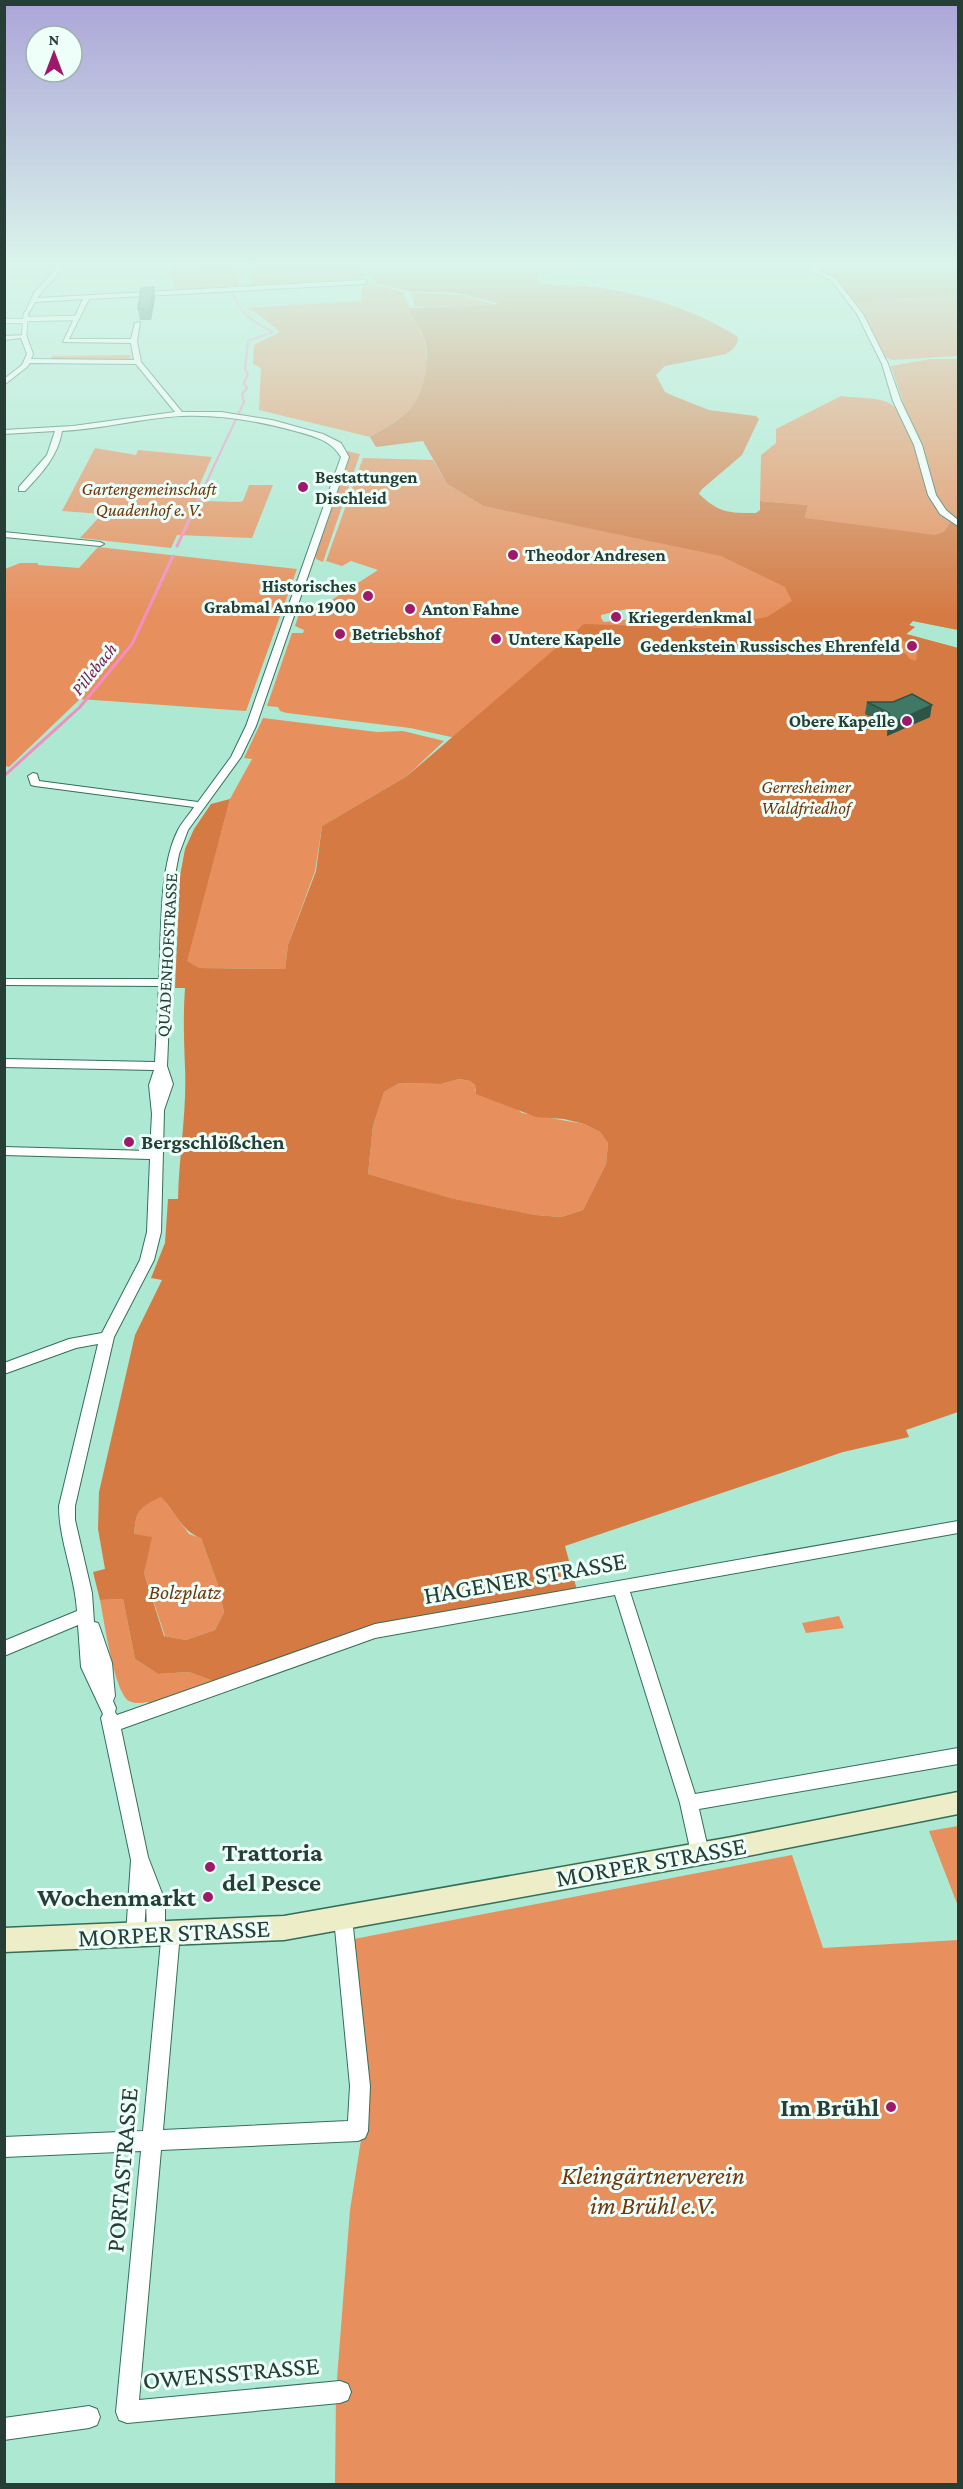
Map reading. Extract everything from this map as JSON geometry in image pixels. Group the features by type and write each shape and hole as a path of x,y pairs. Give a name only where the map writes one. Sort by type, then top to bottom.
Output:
{"main road":[{"name":"MORPER STRASSE","path":"4,1940 253,1931 343,1918 958,1803"}],"street":[{"path":"154,382 180,414"},
{"path":"891,382 897,401 918,445 932,495 943,512 958,524"},
{"path":"4,432 59,429 180,414"},
{"name":"QUADENHOFSTRASSE","path":"154,1934 110,1717 89,1667 87,1614 67,1520 67,1506 107,1337 138,1278 152,1245 156,1221 158,1112 167,1084 161,1066 171,866 183,830 236,757 251,726 345,457 342,450 320,436 242,417 180,414"},
{"path":"22,489 53,455 57,447 59,429"},
{"path":"4,534 100,544"},
{"path":"33,776 35,783 201,805"},
{"path":"4,982 165,983"},
{"path":"4,1063 161,1066"},
{"path":"4,1151 157,1155"},
{"path":"4,1368 74,1343 107,1337"},
{"name":"HAGENER STRASSE","path":"110,1717 375,1631 958,1527"},
{"path":"620,1587 689,1803 700,1853"},
{"path":"4,1649 87,1614"},
{"path":"689,1803 958,1756"},
{"path":"4,2147 357,2130 360,2086 343,1918"},
{"name":"PORTASTRASSE","path":"127,2412 152,2139 154,1934"},
{"name":"OWENSSTRASSE","path":"127,2412 340,2392"},
{"path":"4,2429 89,2417"}],"green space":[{"path":"260,382 424,382 418,403 404,416 370,437 259,410"},
{"path":"423,382 660,382 665,392 709,410 756,416 759,419 742,455 699,494 725,511 756,513 760,510 760,501 808,505 805,518 935,535 944,532 953,519 958,518 958,630 913,621 909,625 915,627 906,634 958,648 958,1412 906,1430 909,1437 843,1452 565,1546 578,1594 430,1618 216,1682 189,1672 158,1674 135,1659 123,1599 100,1600 93,1572 105,1569 98,1529 99,1492 135,1335 162,1280 151,1278 165,1243 168,1199 178,1199 185,1100 185,988 175,988 180,876 185,849 194,829 211,804 230,799 187,961 199,968 285,969 288,945 316,871 322,826 407,776 584,624 702,628 767,617 792,601 785,587 721,556 483,506 447,484 423,441 376,447 370,437 407,413","holes":["893,638 918,645 916,661 910,659 905,653 886,653 874,650 882,640","459,1079 470,1081 475,1085 476,1094 536,1117 564,1119 584,1124 600,1132 608,1143 606,1164 583,1210 561,1217 535,1215 450,1198 368,1174 373,1126 384,1092 399,1083 441,1084","161,1497 184,1526 201,1538 218,1585 224,1612 215,1630 186,1640 164,1636 144,1573 152,1537 134,1534 140,1510"]},
{"path":"896,382 958,382 958,518 953,519 934,496"},
{"path":"841,396 882,400 895,408 902,416 929,492 958,530 958,544 805,518 808,505 760,501 761,455 776,443 776,429"},
{"name":"Gartengemeinschaft Quadenhof e. V.","path":"95,448 136,455 138,450 212,457 194,497 203,501 239,502 243,501 249,485 273,485 252,538 177,535 171,548 80,538 102,514 62,511"},
{"path":"347,451 360,454 323,562 316,559 316,555 348,463"},
{"name":"Gerresheimer Waldfriedhof","path":"363,458 433,460 447,484 483,506 737,556 958,630 913,621 909,625 915,627 906,634 958,648 958,898 543,757 410,728 287,713 280,711 278,707 267,706 292,633 303,633 304,630 295,626 301,608 309,604 327,603 378,570 351,561 342,566 326,561","holes":["627,609 636,614 631,616 631,619 604,622 601,618 601,615"]},
{"path":"98,547 297,569 246,711 80,699 9,767 5,766 5,569 20,563 79,568"},
{"path":"263,718 377,732 403,731 444,741 407,776 322,826 315,871 288,945 285,969 198,968 186,961 230,799 252,759 244,758"},
{"path":"459,1079 470,1081 475,1085 475,1091 513,1106 522,1113 584,1124 600,1132 608,1143 606,1164 583,1210 561,1217 535,1215 449,1198 368,1174 373,1126 384,1092 399,1083 441,1084"},
{"name":"Bolzplatz","path":"161,1496 189,1534 201,1538 218,1585 224,1612 215,1630 186,1640 165,1636 144,1573 148,1546 134,1534 140,1510"},
{"path":"123,1599 135,1659 158,1674 189,1672 216,1682 149,1706 148,1702 129,1701 124,1695 114,1670 100,1600"},
{"path":"839,1616 844,1628 806,1633 802,1623"},
{"path":"958,1826 958,1906 929,1831"},
{"name":"Kleingärtnerverein im Brühl e.V.","path":"792,1855 823,1948 958,1940 958,2484 335,2484 336,2392 350,2210 369,2089 354,1939"}],"building":[{"path":"912,694 932,705 890,724 889,713 867,702 893,702"}],"waterway":[{"name":"Pillebach","path":"192,513 244,402 242,394 247,388 244,382"},
{"name":"Pillebach","path":"177,546 193,512"},
{"name":"Pillebach","path":"4,776 80,707 132,644 173,556"}],"place":[{"name":"Bestattungen Dischleid","path":"303,487"},
{"name":"Theodor Andresen","path":"513,555"},
{"name":"Historisches Grabmal Anno 1900","path":"368,596"},
{"name":"Anton Fahne","path":"410,609"},
{"name":"Kriegerdenkmal","path":"616,617"},
{"name":"Betriebshof","path":"340,634"},
{"name":"Untere Kapelle","path":"496,639"},
{"name":"Gedenkstein Russisches Ehrenfeld","path":"912,646"},
{"name":"Obere Kapelle","path":"907,721"},
{"name":"Bergschlößchen","path":"129,1142"},
{"name":"Trattoria del Pesce","path":"210,1867"},
{"name":"Wochenmarkt","path":"208,1897"},
{"name":"Im Brühl","path":"891,2107"}]}
